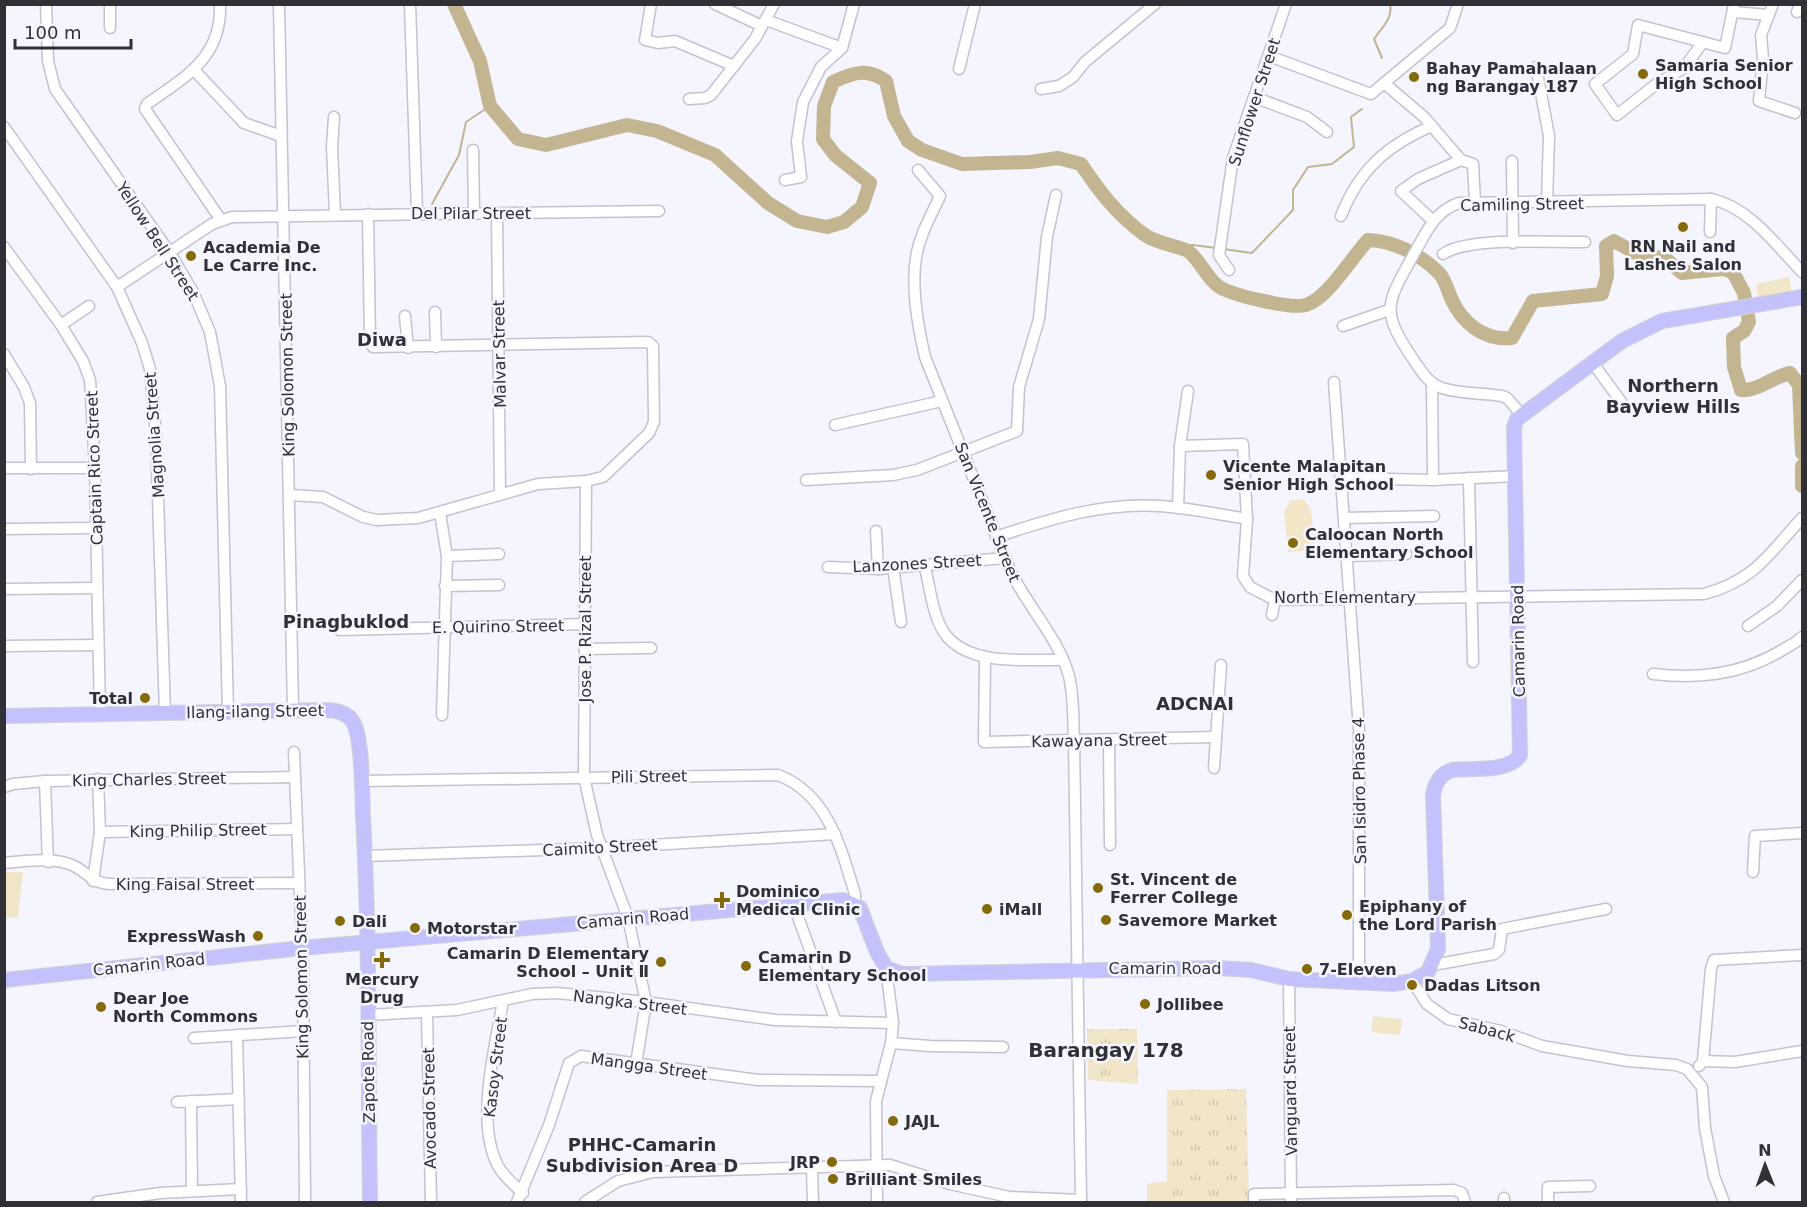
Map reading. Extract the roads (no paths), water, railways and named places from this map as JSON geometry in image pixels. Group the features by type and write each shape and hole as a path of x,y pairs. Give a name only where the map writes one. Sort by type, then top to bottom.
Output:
{"main road":[{"path":"1521,414 1622,340 1655,323 1803,297"},
{"name":"Camarin Road","path":"1433,965 1438,941 1433,794 1438,780 1445,772 1503,766 1520,755 1514,427 1521,414"},
{"name":"Ilang-ilang Street","path":"4,716 335,710 349,717 357,735 362,781 367,942"},
{"name":"Camarin Road","path":"4,980 302,948 793,903 843,900 855,903"},
{"path":"855,903 863,914 877,952 886,968"},
{"name":"Zapote Road","path":"367,942 370,1203"},
{"path":"1412,981 1428,972 1433,965"},
{"name":"Camarin Road","path":"886,968 910,974 1076,969 1233,968 1289,980 1359,984 1393,984 1412,981"}],"street":[{"name":"Yellow Bell Street","path":"46,4 48,61 55,89 170,253 203,311 218,366 228,712"},
{"path":"110,4 110,28"},
{"path":"117,288 221,220 145,109 147,104 194,70 216,41 220,29 220,4"},
{"name":"King Solomon Street","path":"279,4 293,710"},
{"path":"410,4 417,213"},
{"path":"651,4 645,40 658,43 675,41 734,66"},
{"path":"715,4 764,23 842,48"},
{"path":"689,99 705,98 711,95 764,23 774,4"},
{"path":"785,180 801,178 797,141 803,102 821,66 842,48 854,4"},
{"path":"959,69 975,4"},
{"path":"1041,89 1059,87 1073,77 1085,62 1155,4"},
{"name":"Sunflower Street","path":"1229,270 1219,255 1233,158 1286,4"},
{"path":"1269,56 1368,94 1450,28 1458,4"},
{"path":"1702,42 1684,68 1655,85 1617,115 1595,84 1630,58 1634,50 1638,25 1725,48 1733,8 1771,10 1761,35 1763,58 1759,101 1795,113"},
{"path":"1536,67 1549,136 1546,202"},
{"path":"194,70 244,123 281,136"},
{"path":"1384,83 1432,126 1461,160 1473,164 1475,203"},
{"path":"1254,97 1307,117 1327,132"},
{"path":"334,117 332,147 335,214"},
{"path":"1341,216 1355,187 1381,156 1404,138 1432,126"},
{"name":"Magnolia Street","path":"4,127 117,288 142,343 150,369 154,400 165,712"},
{"path":"473,150 474,213"},
{"path":"1433,221 1401,191 1418,179 1461,160"},
{"path":"1512,161 1513,243"},
{"name":"San Vicente Street","path":"918,170 940,196 918,247 915,267 921,342 996,537 1021,592 1047,630 1063,660 1072,696 1081,1201"},
{"path":"806,480 902,474 1012,435 1019,426 1019,387 1039,319 1047,237 1056,195"},
{"path":"1710,232 1711,199"},
{"name":"Camiling Street","path":"1389,310 1403,273 1433,221 1447,207 1460,203 1711,199 1734,206 1803,272"},
{"name":"Del Pilar Street","path":"221,220 244,215 283,214 659,211"},
{"name":"Malvar Street","path":"497,213 500,494"},
{"path":"290,495 323,497 351,513 377,520 405,520 441,513 538,484 596,480 610,472 652,429 654,409 651,344 373,347 370,341 368,214"},
{"path":"1443,254 1455,247 1585,242"},
{"name":"Captain Rico Street","path":"5,248 61,325 90,380 95,468 100,714"},
{"path":"61,325 88,306"},
{"path":"1342,326 1389,310 1394,331 1424,376 1432,383 1450,390 1508,398 1521,414"},
{"path":"435,312 436,347"},
{"path":"405,316 408,348"},
{"path":"4,354 24,387 30,403 31,469"},
{"path":"1592,362 1622,403"},
{"name":"San Isidro Phase 4","path":"1334,382 1348,556 1361,785 1359,984"},
{"path":"1432,383 1433,480"},
{"path":"1178,508 1180,446 1188,391"},
{"path":"835,425 942,401"},
{"name":"North Elementary","path":"1180,446 1244,444 1247,519 1243,576 1250,587 1275,600 1704,594 1729,588 1749,575 1800,524"},
{"path":"4,468 95,468"},
{"path":"1340,478 1433,480 1516,476"},
{"path":"1469,478 1473,662"},
{"name":"Jose P. Rizal Street","path":"586,481 584,777 601,848 628,918 646,1002"},
{"path":"996,537 1079,512 1142,506 1178,508 1247,519"},
{"path":"441,513 447,556 442,715"},
{"path":"1345,518 1434,516"},
{"path":"4,529 96,528"},
{"path":"876,531 878,568"},
{"path":"447,556 499,554"},
{"path":"1348,556 1406,555"},
{"name":"Lanzones Street","path":"828,567 878,568 1005,558"},
{"path":"924,564 939,622 945,634 972,654 985,657 1063,660"},
{"path":"893,567 901,622"},
{"path":"1748,626 1777,606 1803,580"},
{"path":"445,586 499,585"},
{"path":"4,589 97,588"},
{"path":"1272,615 1275,600"},
{"name":"E. Quirino Street","path":"339,630 585,624"},
{"path":"1653,674 1688,678 1729,672 1765,660 1801,643"},
{"path":"4,646 98,645"},
{"path":"585,649 651,648"},
{"name":"Kawayana Street","path":"985,657 984,742 1214,737"},
{"path":"1214,768 1214,737 1221,666"},
{"path":"1109,740 1110,845"},
{"name":"King Solomon Street","path":"294,752 302,948 305,1203"},
{"name":"Pili Street","path":"362,781 778,775 790,780 811,795 835,834 855,894 855,903"},
{"name":"King Charles Street","path":"4,787 45,781 295,777"},
{"path":"93,881 100,832 98,780"},
{"path":"45,781 48,862"},
{"name":"King Philip Street","path":"100,832 297,829"},
{"path":"1753,872 1755,836 1803,833"},
{"name":"Caimito Street","path":"365,856 601,848 835,834"},
{"name":"King Faisal Street","path":"4,863 48,862 71,865 93,881 109,884 299,883"},
{"path":"793,903 836,1022"},
{"path":"1433,965 1494,954 1499,950 1502,929 1606,909"},
{"path":"1724,1203 1714,1176 1705,1128 1702,1087 1693,1073 1703,1061 1711,969 1714,960 1803,955"},
{"path":"877,1203 876,1101 879,1081 891,1042 893,1023 886,968"},
{"name":"Vanguard Street","path":"1289,980 1291,1198"},
{"name":"Saback","path":"1412,981 1426,1004 1448,1019 1501,1031 1542,1046 1628,1061 1676,1065 1693,1073"},
{"name":"Nangka Street","path":"368,1015 428,1014 546,993 646,1002 775,1020 893,1023"},
{"name":"Kasoy Street","path":"503,1001 495,1049 488,1127 498,1166 520,1198"},
{"path":"636,1064 646,1002"},
{"name":"Avocado Street","path":"428,1014 431,1203"},
{"path":"194,1038 303,1031"},
{"path":"237,1035 241,1203"},
{"path":"891,1042 1003,1047"},
{"path":"1703,1061 1735,1062 1803,1051"},
{"name":"Mangga Street","path":"520,1198 569,1063 581,1056 758,1080 879,1081"},
{"path":"177,1102 239,1099"},
{"path":"191,1101 192,1191"},
{"path":"585,1203 618,1181 653,1172 890,1165 950,1184 1009,1197 1028,1200 1081,1201"},
{"path":"812,1169 813,1203"},
{"path":"1548,1203 1548,1187 1590,1186"},
{"path":"97,1203 160,1192 241,1190"},
{"path":"1254,1203 1254,1194 1291,1198 1380,1197 1454,1190 1462,1193 1465,1203"}],"waterway":[{"path":"454,4 480,61 490,106 518,139 546,145 627,125 657,131 715,155 768,203 797,221 827,227 844,222 862,207 870,183 835,155 823,139 824,106 833,82 854,74 866,73 886,81 894,116 908,141 922,150 962,164 1030,162 1058,158 1081,164 1110,202 1135,228 1150,238 1188,251 1218,286 1261,300 1298,306 1314,301 1331,286 1368,240 1397,246 1424,260 1441,276 1461,315 1483,333 1502,338 1512,338 1533,301 1602,294 1607,276 1606,246 1614,241 1641,256 1665,258 1682,273 1723,269 1733,272 1744,293 1749,322 1744,331 1733,338 1734,367 1741,390 1753,389 1790,373 1799,385 1802,453"},
{"path":"1382,58 1374,39 1388,19 1390,4"},
{"path":"432,204 459,155 466,122 490,106"},
{"path":"1223,249 1252,253 1293,210 1293,190 1308,167 1332,164 1354,147 1351,117 1362,109"},
{"path":"1173,247 1193,245 1216,248"},
{"path":"1802,466 1802,486"}],"place":[{"name":"Samaria Senior High School","path":"1643,74"},
{"name":"Bahay Pamahalaan ng Barangay 187","path":"1414,77"},
{"name":"RN Nail and Lashes Salon","path":"1683,227"},
{"name":"Academia De Le Carre Inc.","path":"191,256"},
{"name":"Vicente Malapitan Senior High School","path":"1211,475"},
{"name":"Caloocan North Elementary School","path":"1293,543"},
{"name":"Total","path":"145,698"},
{"name":"St. Vincent de Ferrer College","path":"1098,888"},
{"name":"Dominico Medical Clinic","path":"722,900"},
{"name":"iMall","path":"987,909"},
{"name":"Epiphany of the Lord Parish","path":"1347,915"},
{"name":"Savemore Market","path":"1106,920"},
{"name":"Dali","path":"340,921"},
{"name":"Motorstar","path":"415,928"},
{"name":"ExpressWash","path":"258,936"},
{"name":"Mercury Drug","path":"382,960"},
{"name":"Camarin D Elementary School – Unit Ⅱ","path":"661,962"},
{"name":"Camarin D Elementary School","path":"746,966"},
{"name":"7-Eleven","path":"1307,969"},
{"name":"Dadas Litson","path":"1412,985"},
{"name":"Jollibee","path":"1145,1004"},
{"name":"Dear Joe North Commons","path":"101,1007"},
{"name":"JAJL","path":"893,1121"},
{"name":"JRP","path":"832,1162"},
{"name":"Brilliant Smiles","path":"833,1179"}],"district":[{"name":"Diwa","path":"382,340"},
{"name":"Northern Bayview Hills","path":"1673,396"},
{"name":"Pinagbuklod","path":"346,622"},
{"name":"ADCNAI","path":"1195,704"},
{"name":"Barangay 178","path":"1106,1050"},
{"name":"PHHC-Camarin Subdivision Area D","path":"642,1155"}]}
